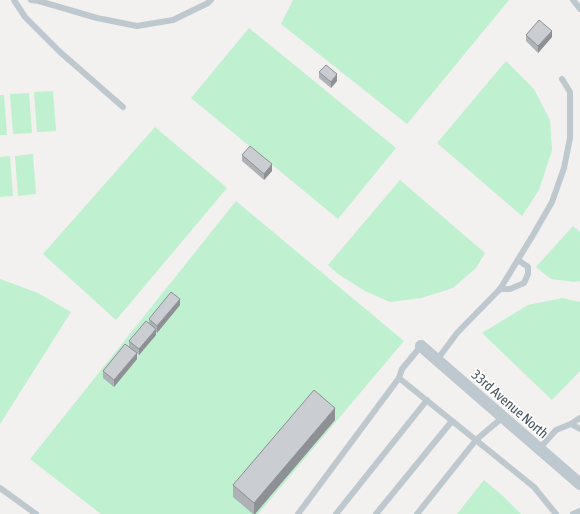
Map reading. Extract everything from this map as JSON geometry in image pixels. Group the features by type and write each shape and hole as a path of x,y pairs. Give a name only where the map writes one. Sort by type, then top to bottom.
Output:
{"street":[{"name":"33rd Avenue North","path":"421,346 580,484"}],"lane":[{"path":"14,0 25,17 60,52 123,107"},
{"path":"30,0 39,1 97,18 137,26 173,20 208,3 211,0"},
{"path":"573,0 580,9"},
{"path":"437,360 457,333 500,289 552,202 564,168 570,138 570,92 562,79"},
{"path":"500,289 510,290 524,283 528,274 528,268 518,260"},
{"path":"298,514 399,378 402,369 421,346"},
{"path":"399,378 534,487 556,514"},
{"path":"336,514 427,400"},
{"path":"418,514 476,440 503,417"},
{"path":"539,448 556,430 571,424 580,418"},
{"path":"376,514 452,421"},
{"path":"571,424 580,429"},
{"path":"0,488 36,514"},
{"path":"573,514 580,511"}],"green space":[{"path":"293,0 509,0 407,124 281,24"},
{"path":"249,28 396,148 338,219 191,98"},
{"path":"506,61 534,89 550,120 552,150 539,190 522,216 437,143"},
{"path":"53,91 56,131 37,132 34,92"},
{"path":"29,93 32,133 13,134 10,94"},
{"path":"0,95 4,95 7,135 0,135"},
{"path":"155,127 227,188 116,320 43,254"},
{"path":"33,154 36,194 18,196 15,156"},
{"path":"10,156 13,196 0,197 0,157"},
{"path":"400,180 485,253 476,268 453,288 421,298 390,302 365,291 338,274 328,265"},
{"path":"236,201 404,341 258,514 101,514 30,459"},
{"path":"573,226 580,232 580,281 574,282 551,279 536,267"},
{"path":"0,279 38,293 71,312 0,424"},
{"path":"562,298 580,302 580,371 552,400 482,333 528,305"},
{"path":"484,480 504,497 521,514 457,514"}],"building":[{"path":"539,20 552,31 538,46 526,35"},
{"path":"326,65 337,74 331,82 319,72"},
{"path":"250,146 272,164 264,174 242,155"},
{"path":"171,292 180,299 157,326 149,319"},
{"path":"146,321 156,329 139,349 129,341"},
{"path":"125,344 137,353 114,380 103,371"},
{"path":"314,390 335,408 254,503 233,485"}]}
